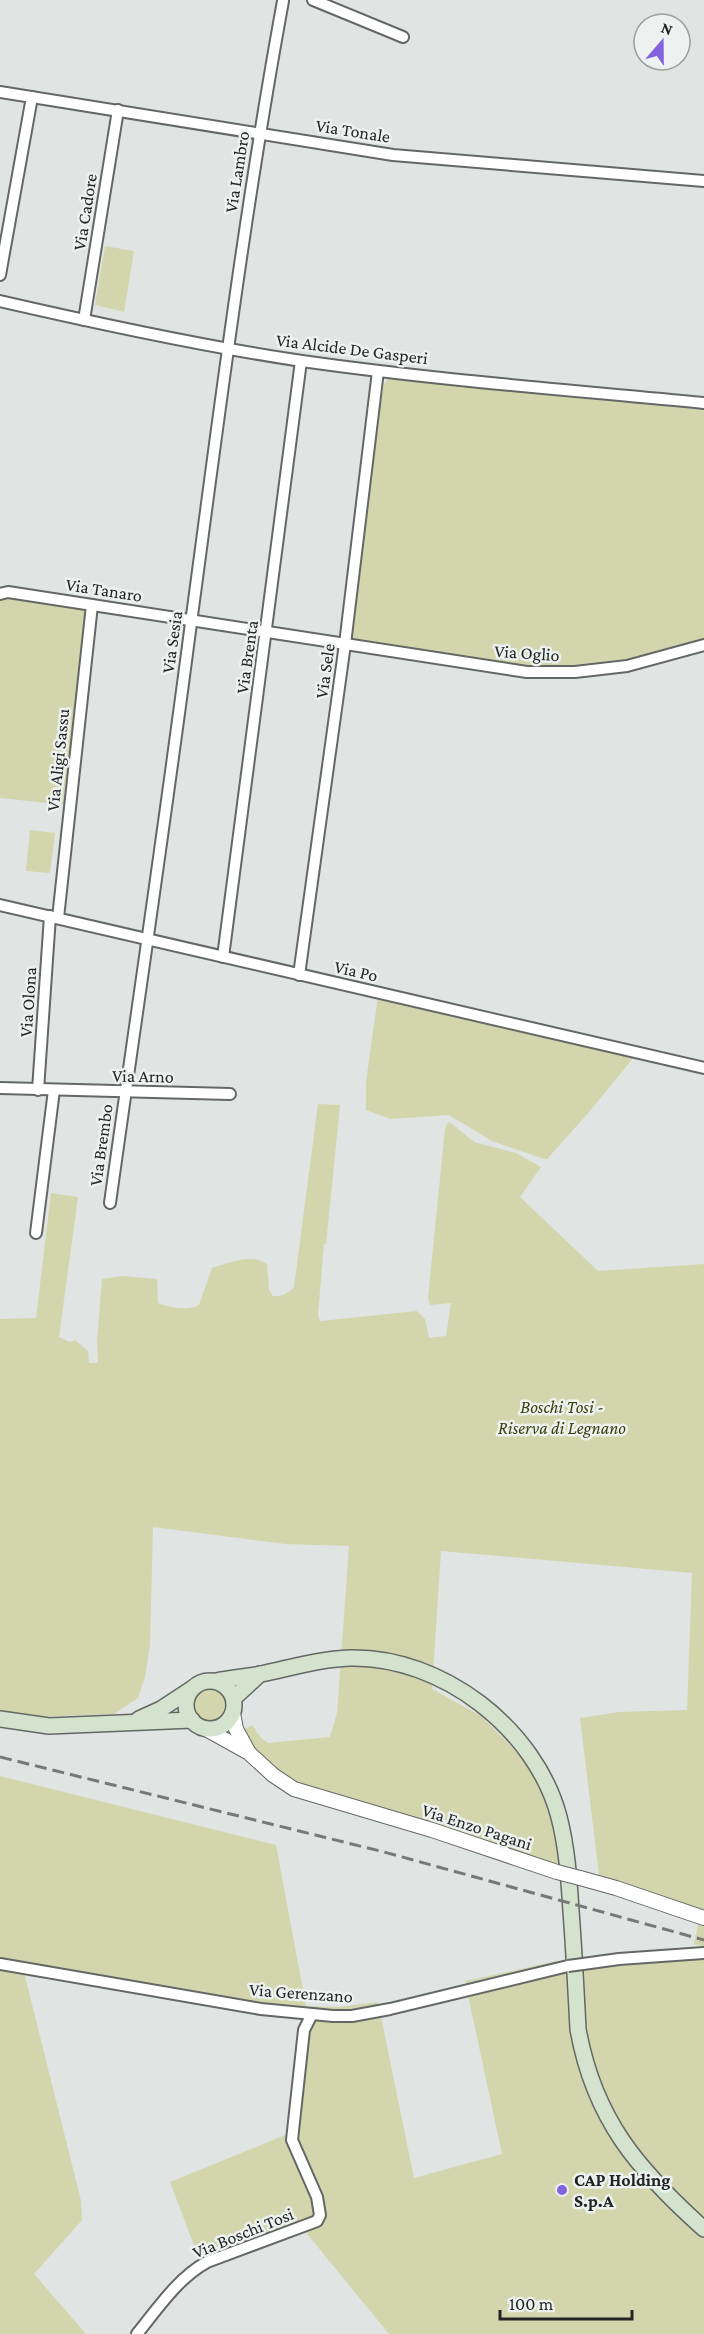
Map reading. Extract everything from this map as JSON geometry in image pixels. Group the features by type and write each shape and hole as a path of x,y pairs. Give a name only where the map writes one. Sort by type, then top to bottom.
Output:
{"main road":[{"path":"133,1721 161,1709 203,1682 260,1674 323,1660 351,1658 376,1660 436,1677 476,1701 500,1721 518,1740 546,1779 559,1816 567,1857 578,2029 582,2051 594,2087 621,2142 646,2174 704,2229"},
{"path":"0,1719 50,1726 104,1725 133,1721 218,1727 225,1724 233,1706 260,1674"},
{"path":"216,1681 227,1687 233,1706"},
{"path":"193,1688 186,1707 198,1724"}],"street":[{"name":"Via Lambro","path":"227,348 260,133 284,0"},
{"path":"313,0 402,37"},
{"name":"Via Tonale","path":"0,92 393,154 704,181"},
{"path":"0,275 32,97"},
{"name":"Via Cadore","path":"84,320 118,110"},
{"name":"Via Alcide De Gasperi","path":"0,301 84,320 301,361 378,371 704,403"},
{"name":"Via Sesia","path":"125,1093 192,620 227,348"},
{"name":"Via Brenta","path":"223,957 301,361"},
{"name":"Via Sele","path":"299,975 345,644 378,371"},
{"name":"Via Tanaro","path":"0,594 8,592 345,644"},
{"name":"Via Aligi Sassu","path":"54,917 92,605"},
{"name":"Via Oglio","path":"345,644 527,672 575,672 627,666 704,645"},
{"name":"Via Po","path":"0,905 704,1068"},
{"name":"Via Olona","path":"38,1090 54,917"},
{"name":"Via Arno","path":"0,1088 230,1094"},
{"path":"36,1233 54,1090"},
{"name":"Via Brembo","path":"110,1203 125,1093"},
{"name":"Via Enzo Pagani","path":"233,1706 236,1729 249,1753"},
{"name":"Via Enzo Pagani","path":"198,1724 249,1753 282,1782 308,1795 432,1830 704,1918"},
{"name":"Via Gerenzano","path":"0,1964 261,2009 352,2016 390,2010 575,1964 704,1953"},
{"name":"Via Boschi Tosi","path":"137,2334 177,2286 196,2268 317,2221 320,2215 317,2197 292,2140 304,2031 312,2014"}],"green space":[{"path":"105,246 134,251 124,312 95,305"},
{"path":"390,377 704,408 704,642 612,665 553,672 353,641 350,638 381,402 384,384"},
{"path":"6,597 83,610 86,613 66,805 0,798 0,601"},
{"path":"30,830 55,833 50,873 26,871"},
{"path":"378,996 634,1057 547,1159 541,1158 492,1141 449,1115 391,1119 366,1110 366,1082"},
{"name":"Boschi Tosi - Riserva di Legnano","path":"318,1104 340,1105 326,1244 324,1244 318,1315 320,1321 417,1311 425,1319 429,1338 446,1336 451,1303 430,1305 428,1298 445,1129 450,1122 474,1142 516,1153 541,1167 520,1197 598,1271 704,1264 704,1947 694,1944 701,1909 599,1875 580,1718 619,1712 687,1710 692,1573 441,1551 432,1689 481,1716 518,1753 539,1782 562,1855 562,1866 537,1861 294,1783 271,1766 250,1745 245,1729 252,1725 261,1738 268,1743 330,1737 337,1713 349,1546 286,1544 153,1527 150,1645 145,1677 138,1698 114,1714 32,1717 0,1712 0,1319 36,1318 51,1193 78,1197 59,1337 70,1342 75,1340 88,1351 89,1363 98,1363 97,1342 102,1279 122,1276 157,1279 158,1303 190,1308 199,1305 212,1268 240,1260 254,1259 267,1264 269,1290 273,1296 285,1294 294,1287"},
{"path":"211,1685 225,1691 231,1705 225,1719 211,1725 197,1719 191,1705 197,1691"},
{"path":"0,1776 276,1845 306,2006 339,2007 378,2002 414,2178 502,2154 465,1981 557,1961 704,1950 704,2334 389,2334 304,2230 200,2261 170,2182 288,2134 303,2017 227,2009 24,1972 81,2201 82,2220 34,2274 86,2334 0,2334"}],"railway":[{"path":"0,1757 384,1852 704,1940"}],"place":[{"name":"CAP Holding S.p.A","path":"562,2190"}]}
